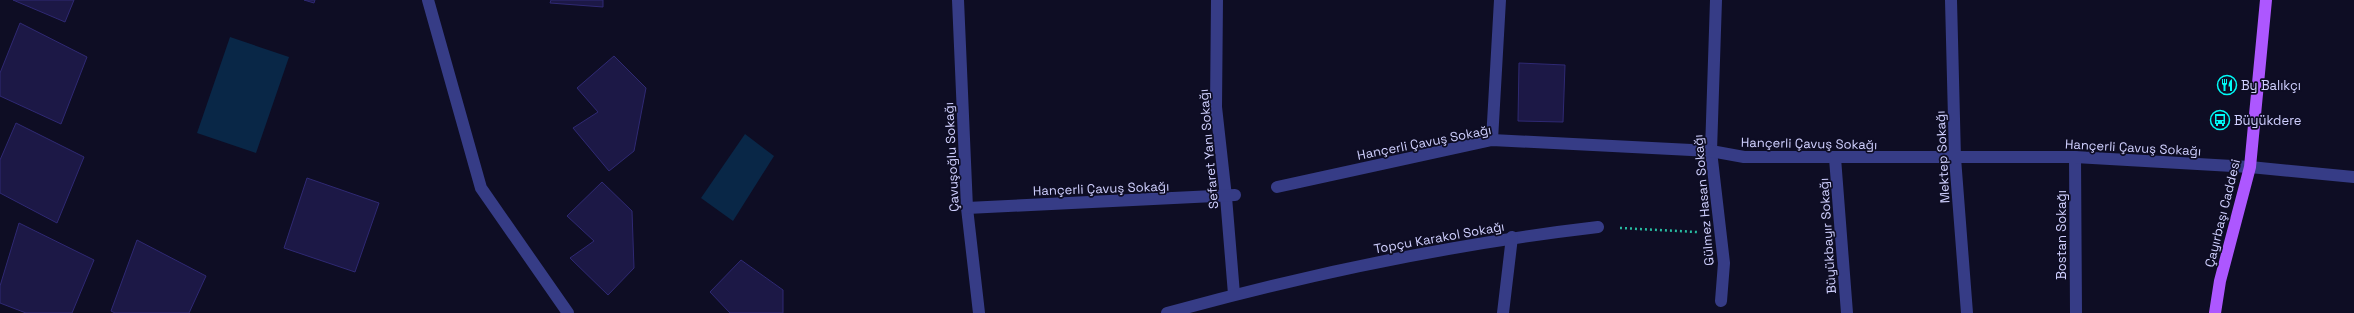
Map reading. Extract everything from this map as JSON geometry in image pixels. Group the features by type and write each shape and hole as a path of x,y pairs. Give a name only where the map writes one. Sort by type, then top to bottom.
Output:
{"main road":[{"name":"Çayırbaşı Caddesi","path":"2215,313 2220,281 2250,167 2266,0"}],"street":[{"path":"428,0 481,188 568,313"},
{"name":"Çavuşoğlu Sokağı","path":"958,0 967,208 979,313"},
{"name":"Sefaret Yanı Sokağı","path":"1217,0 1216,107 1231,196 1234,294"},
{"path":"1492,140 1500,0"},
{"name":"Gülmez Hasan Sokağı","path":"1716,0 1710,151 1722,233 1724,263 1721,301"},
{"name":"Mektep Sokağı","path":"1951,0 1955,158 1967,313"},
{"name":"Hançerli Çavuş Sokağı","path":"1277,187 1492,140 1710,151 1744,157 2075,157 2250,167 2354,177"},
{"name":"Bostan Sokağı","path":"2075,157 2076,313"},
{"name":"Büyükbayır Sokağı","path":"1836,158 1847,313"},
{"name":"Hançerli Çavuş Sokağı","path":"967,208 1231,196"},
{"name":"Topçu Karakol Sokağı","path":"1167,313 1234,294 1341,268 1512,237 1598,227"},
{"path":"1503,313 1512,237"}],"path":[{"path":"1598,227 1722,233"}],"water":[{"path":"230,37 289,57 256,153 197,133"},
{"path":"745,134 774,156 733,221 701,198"}],"building":[{"path":"13,0 74,0 65,22"},
{"path":"304,0 315,0 314,3"},
{"path":"551,0 603,0 603,7 550,3"},
{"path":"20,23 87,57 61,124 0,96 0,73"},
{"path":"614,56 646,88 634,151 609,171 573,128 598,112 577,88"},
{"path":"1519,63 1565,65 1563,122 1518,121"},
{"path":"16,123 84,157 57,223 0,193 0,160"},
{"path":"307,178 379,203 355,272 284,248"},
{"path":"602,182 632,211 634,268 608,295 570,258 594,241 567,216"},
{"path":"19,223 94,260 72,313 26,313 0,303 0,286"},
{"path":"137,240 206,276 189,313 115,313 111,311"},
{"path":"741,260 783,290 783,313 730,313 710,292"}],"place":[{"name":"By Balıkçı","path":"2227,85"},
{"name":"Büyükdere","path":"2220,120"}]}
